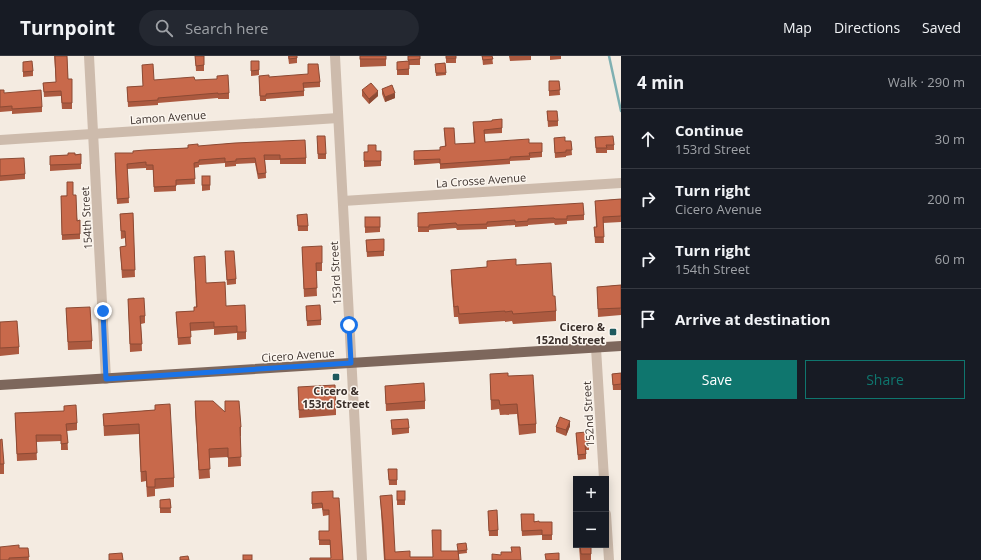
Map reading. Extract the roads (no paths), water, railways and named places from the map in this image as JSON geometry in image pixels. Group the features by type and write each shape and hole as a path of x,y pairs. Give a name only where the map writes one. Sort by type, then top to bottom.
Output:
{"main road":[{"name":"Cicero Avenue","path":"0,386 621,346"}],"street":[{"name":"154th Street","path":"89,56 106,379"},
{"name":"153rd Street","path":"335,56 362,560"},
{"name":"Lamon Avenue","path":"0,140 338,118"},
{"name":"La Crosse Avenue","path":"343,201 621,183"},
{"name":"152nd Street","path":"596,348 604,476"},
{"path":"608,548 609,560"}],"waterway":[{"path":"609,56 621,111"}],"place":[{"name":"Cicero & 152nd Street","path":"613,332"},
{"name":"Cicero & 153rd Street","path":"336,377"}]}
